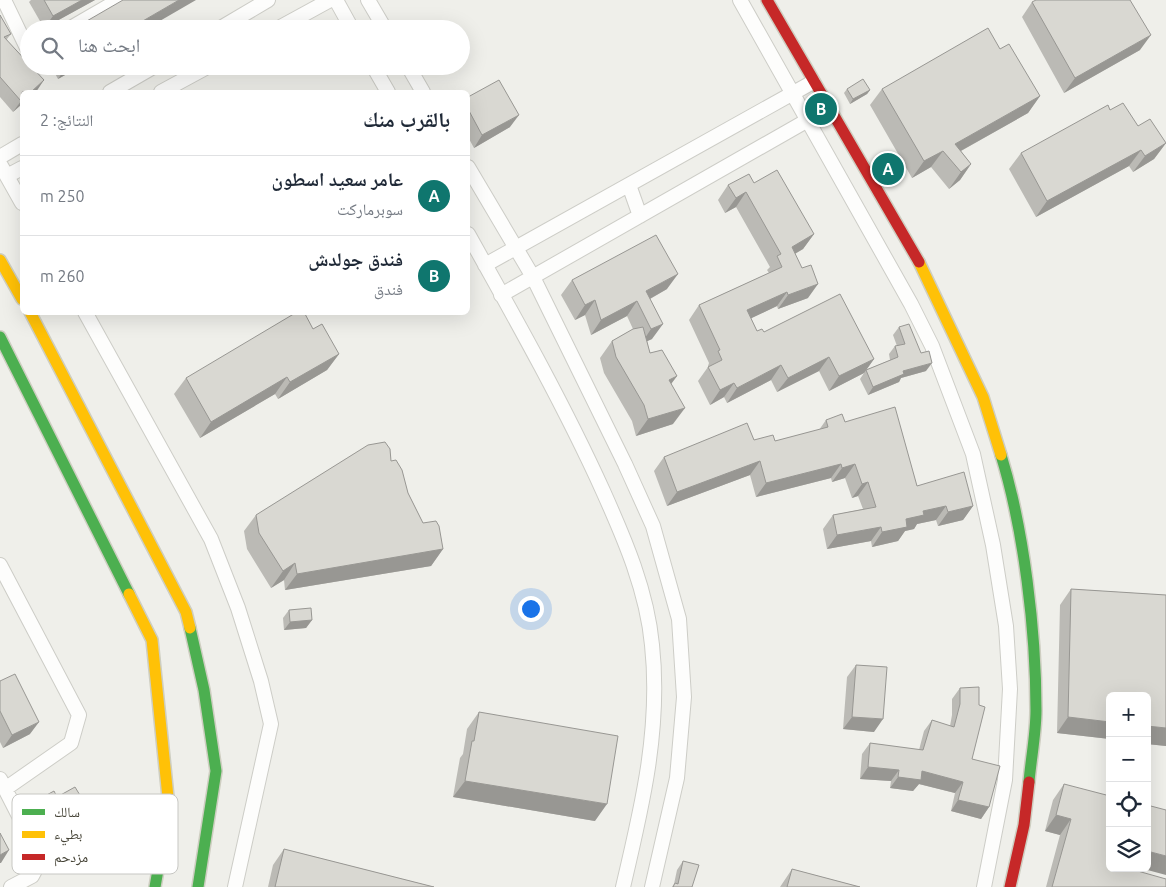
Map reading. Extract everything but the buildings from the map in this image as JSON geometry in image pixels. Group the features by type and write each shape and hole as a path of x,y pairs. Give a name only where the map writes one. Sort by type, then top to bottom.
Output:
{"street":[{"path":"4,0 20,33"},
{"path":"85,20 119,0"},
{"path":"229,20 244,6 268,0"},
{"path":"293,20 330,0"},
{"path":"336,0 347,20"},
{"path":"368,0 380,20"},
{"path":"740,0 911,304 932,346 973,454 993,545 1006,626 1010,689 1005,780 984,887"},
{"path":"767,0 929,279 983,397 1010,484 1030,603 1036,711 1024,825 1010,887"},
{"path":"113,90 139,75"},
{"path":"164,90 191,75"},
{"path":"378,75 387,90"},
{"path":"413,75 422,90"},
{"path":"485,266 813,82"},
{"path":"501,295 829,108"},
{"path":"0,157 20,145"},
{"path":"20,168 4,170 20,199"},
{"path":"470,170 533,277 625,464 653,526 679,619 684,697 677,778 652,887"},
{"path":"628,185 640,216"},
{"path":"470,238 578,436 622,534 645,600 652,645 655,715 649,775 623,887"},
{"path":"0,260 20,295"},
{"path":"32,315 186,612 204,690 216,771 198,887"},
{"path":"87,315 211,539 238,608 260,681 271,724 235,887"},
{"path":"0,337 152,640 169,794"},
{"path":"0,565 80,715 71,743 2,784 12,803"},
{"path":"11,887 33,874"},
{"path":"155,887 157,874"}],"traffic: fast":[{"path":"0,337 129,594"},
{"path":"1001,455 1022,548 1034,647 1036,710 1029,782"},
{"path":"190,628 204,690 216,771 198,887"},
{"path":"155,887 157,874"}],"traffic: slow":[{"path":"0,260 20,295"},
{"path":"919,262 983,397 1001,455"},
{"path":"32,315 186,612 190,628"},
{"path":"129,594 152,640 168,794"}],"traffic: jam":[{"path":"767,0 919,262"},
{"path":"1010,887 1024,825 1029,782"}],"place":[{"name":"فندق جولدش","path":"821,109"},
{"name":"عامر سعيد اسطون","path":"888,169"}]}
